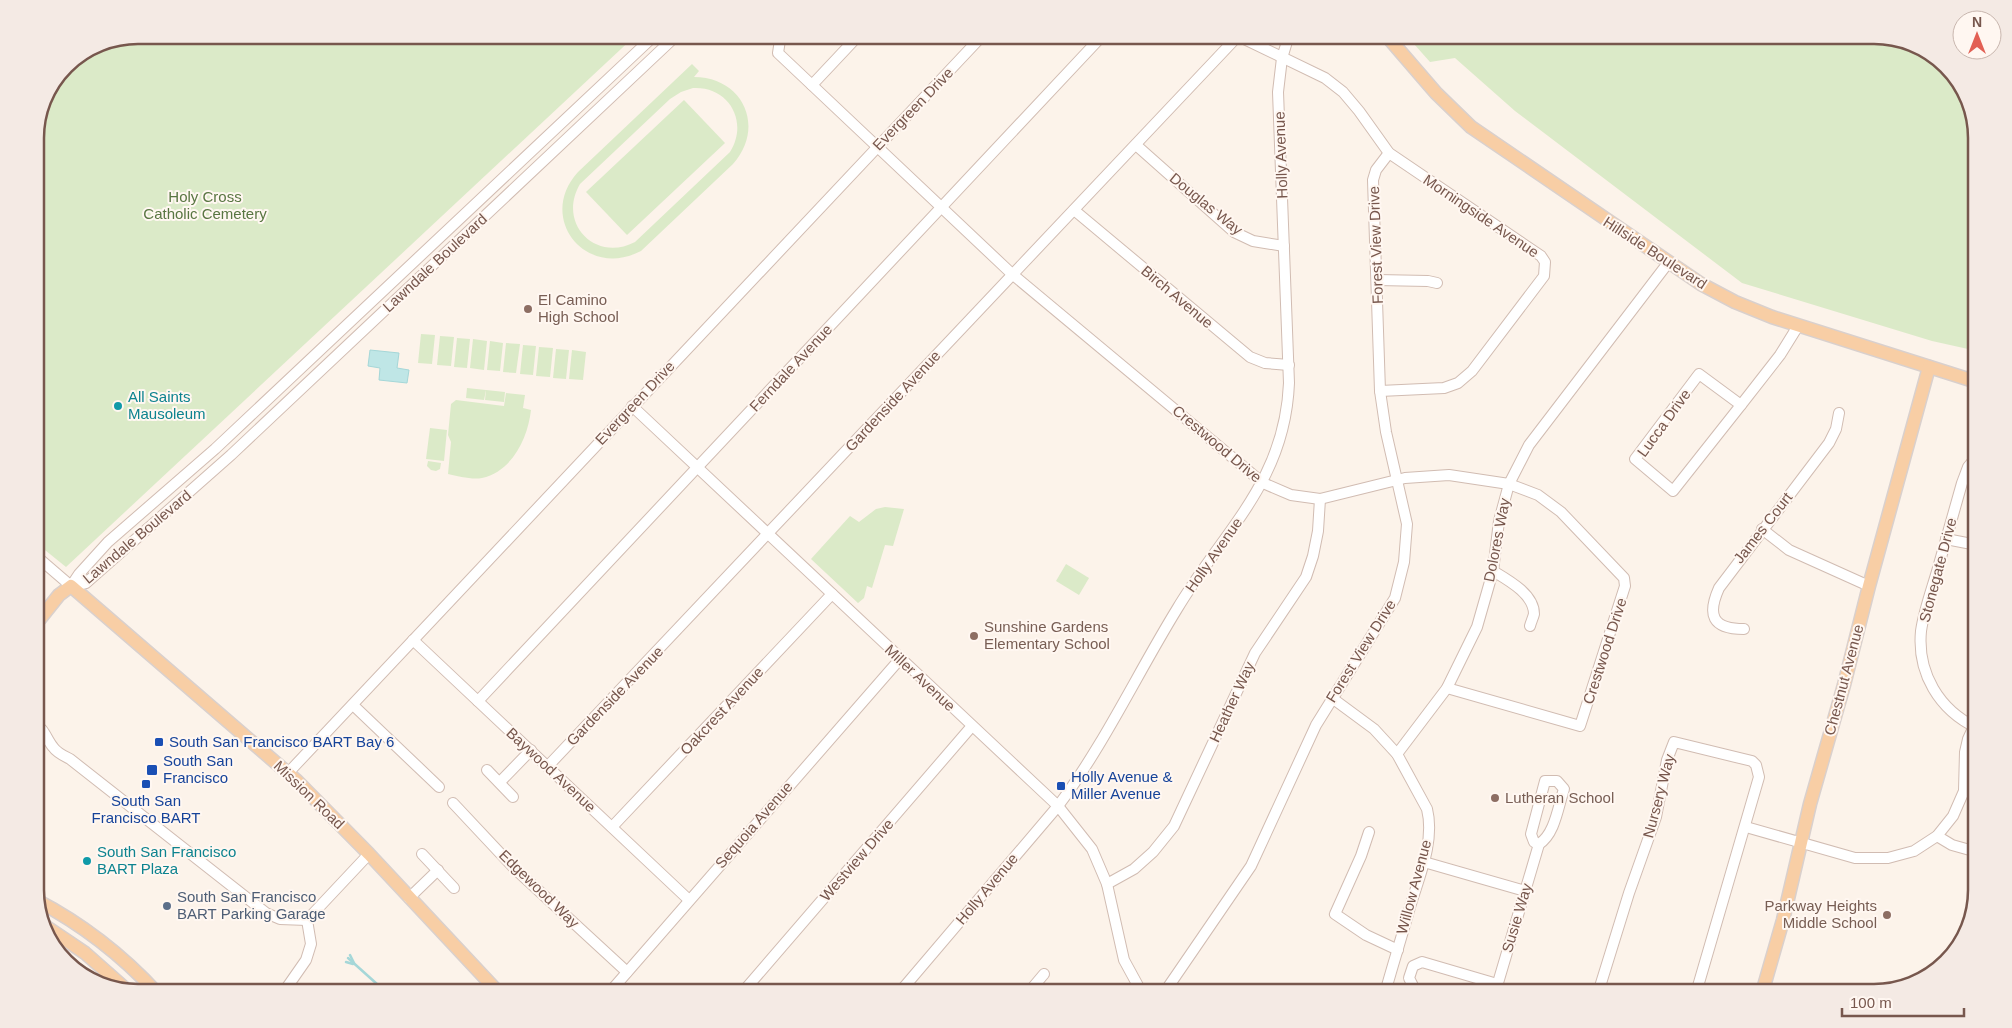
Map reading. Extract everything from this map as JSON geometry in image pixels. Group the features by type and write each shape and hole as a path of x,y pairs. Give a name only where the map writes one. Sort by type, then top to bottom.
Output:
{"main road":[{"name":"Hillside Boulevard","path":"1394,44 1436,93 1471,127 1701,284 1735,302 1798,326 1968,379"},
{"name":"Chestnut Avenue","path":"1765,984 1783,920 1810,804 1852,656 1869,586 1929,368"},
{"path":"44,614 60,595 71,586"},
{"name":"Mission Road","path":"71,586 288,772 369,854 490,984"},
{"path":"45,905 98,939 122,958 148,984"},
{"path":"53,931 85,953 117,982"}],"street":[{"name":"Lawndale Boulevard","path":"71,586 79,574 108,542 215,449 644,44"},
{"name":"Lawndale Boulevard","path":"71,586 86,583 231,456 667,44"},
{"name":"Crestwood Drive","path":"779,44 778,53 1012,274 1263,483 1291,495 1320,499 1397,479 1449,475 1509,484 1538,495 1561,512 1620,571 1624,578 1625,586 1580,726 1447,688"},
{"path":"812,85 851,44"},
{"name":"Evergreen Drive","path":"288,772 974,44"},
{"name":"Ferndale Avenue","path":"478,700 1095,44"},
{"name":"Gardenside Avenue","path":"548,766 1012,274 1136,146 1230,44"},
{"name":"Morningside Avenue","path":"1253,44 1325,78 1343,92 1389,153 1542,256 1545,262 1546,270 1544,276 1472,371 1458,383 1444,388 1380,390"},
{"name":"Holly Avenue","path":"907,984 1058,806 1082,774 1179,604 1263,483 1275,457 1283,430 1288,400 1289,365 1278,101 1282,58 1286,44"},
{"name":"Douglas Way","path":"1136,146 1234,232 1253,241 1284,246"},
{"name":"Forest View Drive","path":"1170,984 1251,866 1316,725 1395,598 1404,562 1407,524 1380,390 1373,180 1376,170 1389,153"},
{"name":"Birch Avenue","path":"1074,210 1250,357 1264,363 1289,365"},
{"name":"Dolores Way","path":"1396,754 1447,688 1477,627 1493,571 1499,522 1509,484 1529,445 1668,263"},
{"path":"1377,280 1428,281 1437,283"},
{"name":"Lucca Drive","path":"1741,406 1699,374 1635,459 1673,491 1741,406 1785,348 1798,326"},
{"name":"Miller Avenue","path":"632,406 1058,806 1092,849 1107,884 1124,960 1137,984"},
{"name":"James Court","path":"1744,629 1725,627 1716,621 1712,612 1714,600 1722,582 1829,442 1836,429 1839,414"},
{"name":"Stonegate Drive","path":"1968,469 1923,623 1922,658 1928,678 1938,697 1958,718 1968,723"},
{"name":"Heather Way","path":"1107,884 1134,869 1153,852 1174,826 1255,653 1306,577 1318,531 1320,499"},
{"path":"1762,530 1789,550 1869,586"},
{"path":"1946,539 1968,543"},
{"name":"Mission Road","path":"44,563 71,586"},
{"path":"1493,571 1514,582 1531,602 1534,615 1530,626"},
{"name":"Oakcrest Avenue","path":"612,827 832,594"},
{"name":"Baywood Avenue","path":"413,640 689,900"},
{"name":"Sequoia Avenue","path":"617,984 900,659"},
{"name":"Willow Avenue","path":"1332,698 1374,729 1396,754 1427,809 1429,817 1430,825 1424,862 1388,984"},
{"path":"353,705 439,787"},
{"name":"Westview Drive","path":"750,984 972,726"},
{"path":"44,734 53,748 130,805 266,914 280,919 307,920 369,854"},
{"path":"1746,827 1855,858 1888,858 1914,851 1937,836 1953,816 1964,791 1965,752 1968,739"},
{"name":"Nursery Way","path":"1601,984 1629,893 1656,818 1667,760 1674,742 1752,761 1756,764 1759,777 1746,827 1699,984"},
{"path":"500,782 530,750"},
{"path":"487,770 513,797"},
{"name":"Susie Way","path":"1497,984 1539,844 1547,839 1564,789 1557,781 1545,781 1541,791 1531,834 1534,842 1539,844"},
{"name":"Edgewood Way","path":"454,803 513,867 628,972"},
{"path":"1369,832 1361,856 1335,914 1366,935 1398,950"},
{"path":"1937,836 1952,845 1968,849"},
{"path":"422,854 454,888"},
{"path":"1424,862 1525,891"},
{"path":"409,898 438,870"},
{"path":"290,984 306,960 311,944 307,920"},
{"path":"1412,984 1409,978 1413,966 1422,962 1482,984"},
{"path":"1036,984 1044,974"}],"green space":[{"name":"Holy Cross Catholic Cemetery","path":"138,44 626,44 66,567 44,549 44,132 47,113 53,96 71,71 96,53 113,47"},
{"path":"1414,44 1880,44 1916,53 1945,76 1959,96 1966,119 1968,132 1968,349 1932,341 1742,283 1515,111 1455,58 1430,62"},
{"path":"692,64 699,71 694,77 711,79 725,85 737,95 744,107 748,120 748,135 743,150 733,164 641,251 621,258 602,257 586,251 573,240 565,225 562,208 566,190 578,172","holes":["693,88 706,89 726,99 736,118 735,141 730,152 635,242 620,247 606,247 594,243 584,236 577,225 573,212 574,199 580,184 670,99 681,92"]},
{"path":"684,100 725,143 627,235 586,192"},
{"path":"421,334 435,335 432,364 418,363"},
{"path":"440,336 454,337 451,366 437,365"},
{"path":"457,338 470,339 467,368 454,367"},
{"path":"473,339 487,341 484,370 470,368"},
{"path":"490,341 503,343 500,371 487,370"},
{"path":"506,343 520,344 516,373 503,372"},
{"path":"523,345 536,346 533,375 520,374"},
{"path":"539,347 553,348 550,377 536,376"},
{"path":"556,349 569,350 566,379 553,378"},
{"path":"572,350 586,352 583,380 569,379"},
{"path":"467,388 486,390 484,400 466,398"},
{"path":"486,390 505,392 504,402 485,400"},
{"path":"506,393 525,395 523,408 531,410 526,431 517,452 502,468 482,478 469,478 448,474 451,442 448,435 451,404 456,400 504,406"},
{"path":"430,428 447,430 444,461 426,459"},
{"path":"428,461 441,463 440,469 436,471 431,470 427,466"},
{"path":"885,507 904,509 893,546 885,545 872,588 867,586 864,598 858,603 811,559 850,516 859,522 876,509"},
{"path":"1066,564 1089,578 1079,595 1056,581"}],"water":[{"path":"370,350 399,353 397,368 409,370 407,383 379,380 380,368 368,366"}],"waterway":[{"path":"350,955 354,963"},
{"path":"348,958 377,984"},
{"path":"346,962 353,964"}],"place":[{"name":"El Camino High School","path":"528,309"},
{"name":"All Saints Mausoleum","path":"118,406"},
{"name":"Sunshine Gardens Elementary School","path":"974,636"},
{"name":"South San Francisco BART Bay 6","path":"159,742"},
{"name":"South San Francisco","path":"152,770"},
{"name":"South San Francisco BART","path":"146,784"},
{"name":"Holly Avenue & Miller Avenue","path":"1061,786"},
{"name":"Lutheran School","path":"1495,798"},
{"name":"South San Francisco BART Plaza","path":"87,861"},
{"name":"South San Francisco BART Parking Garage","path":"167,906"},
{"name":"Parkway Heights Middle School","path":"1887,915"}]}
